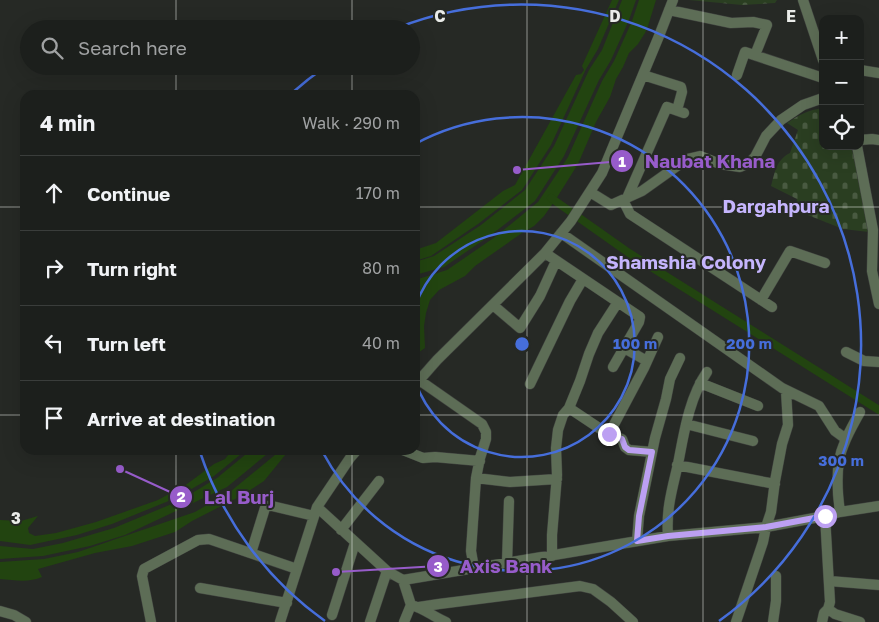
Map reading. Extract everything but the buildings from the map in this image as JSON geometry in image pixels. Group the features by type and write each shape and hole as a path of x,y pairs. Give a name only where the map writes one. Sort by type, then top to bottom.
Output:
{"street":[{"path":"803,0 819,48"},
{"path":"420,380 437,360 545,253 571,221 602,173 671,5 731,23 752,22 767,25 756,55"},
{"path":"737,75 745,52 819,77"},
{"path":"864,71 879,73"},
{"path":"643,75 680,87 682,92 681,112 667,107 625,199 630,214 772,307"},
{"path":"588,194 611,205 642,192 687,159 700,156 720,164 740,166 749,163 755,157 766,136 782,120 803,105 819,99"},
{"path":"864,140 879,140"},
{"path":"858,150 876,233 872,271 879,304"},
{"path":"561,233 786,391 819,406 835,431 846,440"},
{"path":"761,300 790,251 825,263"},
{"path":"545,253 640,317 613,367"},
{"path":"492,305 520,328 540,296 556,260"},
{"path":"530,384 570,301 583,279"},
{"path":"552,556 558,430 563,415 569,408 598,333 618,302"},
{"path":"609,434 658,336"},
{"path":"624,348 647,361"},
{"path":"846,352 864,361 879,362"},
{"path":"637,541 639,516 652,452 670,380 680,358"},
{"path":"668,536 667,515 686,424 697,389 707,372"},
{"path":"700,383 758,406"},
{"path":"420,385 482,424 486,432 476,478 471,552 474,568"},
{"path":"736,622 764,542 771,512 782,444 788,425 786,391"},
{"path":"569,408 609,434 622,439 625,447 629,450 652,452"},
{"path":"840,512 838,493 839,464 843,446 860,412"},
{"path":"686,424 753,441"},
{"path":"280,622 316,511 353,455"},
{"path":"416,455 423,458 435,457 480,461"},
{"path":"677,465 775,484"},
{"path":"476,478 510,482 557,479"},
{"path":"341,530 379,481"},
{"path":"507,563 509,501"},
{"path":"251,553 267,506 316,511 341,530 386,571 404,580 668,536 766,527 879,506"},
{"path":"822,622 830,602 825,516"},
{"path":"151,622 142,576 144,569 198,540 215,540 298,569"},
{"path":"332,615 355,543"},
{"path":"370,622 386,571"},
{"path":"773,622 776,601 776,576"},
{"path":"404,580 415,606 446,622"},
{"path":"829,582 879,585"},
{"path":"415,606 580,586 593,589 633,622"},
{"path":"200,588 287,602"},
{"path":"404,622 415,606"},
{"path":"828,609 835,614 860,622"},
{"path":"0,611 14,615 26,622"}],"green space":[{"path":"689,0 777,0 775,3 742,5"},
{"path":"819,109 819,150 852,150 858,168 869,232 843,229 795,210 797,199 771,186 777,167 782,159 790,153 798,130 787,123"}],"shaded area":[{"path":"612,0 619,0 598,49 586,69 551,145 522,190 478,224 431,256 420,259 420,248 436,243 503,191 515,185 576,75 581,74 584,70 582,66"},
{"path":"622,0 636,0 611,60 599,80 564,156 535,201 491,235 444,267 420,274 420,260 434,256 481,225 525,190 554,146 589,70 602,50"},
{"path":"639,0 656,0 645,33 629,53 578,164 556,199 534,226 475,266 465,276 439,290 430,300 424,326 425,348 420,352 420,278 447,270 495,237 538,202 568,157 602,81 614,61"},
{"path":"228,455 240,455 214,476 176,498 112,524 77,535 30,545 0,541 0,520 21,521 38,516 28,528 29,533 35,536 56,533 96,522 158,500 225,459"},
{"path":"245,455 266,455 227,487 125,535 90,546 43,556 0,559 0,546 33,549 63,543 114,528 179,501 217,478"},
{"path":"275,455 285,455 264,481 241,496 192,521 175,532 132,546 95,553 38,569 42,577 37,579 21,581 0,579 0,562 44,559 78,552 195,512 231,491"}],"waterway":[{"path":"551,198 629,253 879,410"}],"place":[{"name":"Naubat Khana","path":"517,170"},
{"name":"Lal Burj","path":"120,469"},
{"name":"Axis Bank","path":"336,572"}],"district":[{"name":"Dargahpura","path":"776,205"},
{"name":"Shamshia Colony","path":"686,261"}],"route":[{"path":"609,434 622,439 625,447 629,450 652,452 639,516 637,541 668,536 766,527 825,516"}]}
